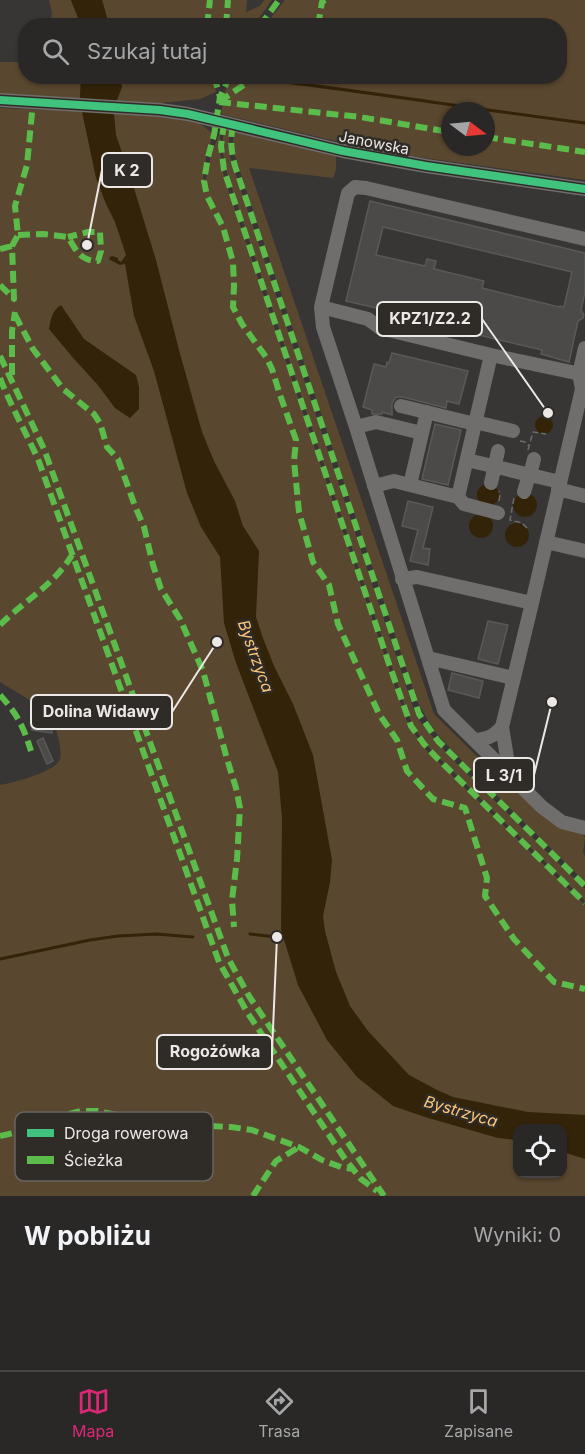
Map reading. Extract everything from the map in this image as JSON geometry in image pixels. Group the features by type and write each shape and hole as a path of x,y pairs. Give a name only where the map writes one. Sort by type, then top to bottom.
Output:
{"street":[{"name":"Janowska","path":"0,100 160,110 188,114 353,153 585,189"},
{"path":"585,239 355,187 348,192 321,307 323,327 444,710 542,807 562,822 585,828"},
{"path":"321,307 368,319 380,328 582,375"},
{"path":"510,777 502,727 559,486 579,431 585,348"},
{"path":"458,497 491,355"},
{"path":"401,406 475,423 515,436"},
{"path":"410,485 427,412"},
{"path":"356,427 376,422 422,433"},
{"path":"491,483 498,451"},
{"path":"524,492 529,475 531,453"},
{"path":"466,460 529,475 585,496"},
{"path":"374,486 394,481 458,497 464,504 498,513"},
{"path":"546,542 585,551"},
{"path":"402,579 417,577 532,603"},
{"path":"428,658 513,678"},
{"path":"474,740 494,736 502,727"}],"path":[{"path":"531,453 533,432 546,434"},
{"path":"515,436 525,442 531,453"},
{"path":"524,492 515,496 510,520 522,523 527,528"}],"shaded area":[{"path":"49,0 71,0 78,18 51,18"},
{"path":"102,0 247,0 246,12 260,6 264,0 272,0 259,18 229,18 226,16 226,18 107,18"},
{"path":"285,0 585,0 585,180 403,155 221,114 228,84 567,84 567,18 271,18"},
{"path":"0,62 18,62 18,84 81,84 80,98 116,101 121,84 214,84 216,92 200,99 161,103 160,116 198,122 213,134 206,157 203,179 206,179 220,131 224,177 406,719 423,747 585,905 585,1196 0,1196 0,785 33,776 51,768 57,764 61,754 51,713 0,682 0,108 43,110 42,98 0,96"},
{"path":"225,129 229,132 229,154 415,713 449,756 585,889 585,901 437,756 422,739 411,721 230,183 223,149"},
{"path":"234,131 333,154 336,157 336,170 333,178 249,168 434,714 506,785 509,782 582,833 585,838 583,852 585,882 434,731 417,701 234,153"}],"water":[{"path":"71,0 102,0 107,18 78,18"},
{"name":"Bystrzyca","path":"81,84 121,84 114,114 116,135 156,260 202,432 235,501 243,526 259,551 256,617 274,666 293,704 313,755 332,860 323,916 325,931 336,972 350,1006 368,1031 409,1075 437,1090 453,1097 528,1112 585,1115 585,1159 567,1153 567,1124 513,1124 513,1140 498,1138 393,1106 357,1077 327,1040 298,985 281,930 282,818 278,772 236,663 224,623 220,557 201,527 187,493 154,371 134,316 125,264 120,265 109,258 112,256 118,258 121,262 126,255 96,178 82,112"},
{"path":"61,305 84,339 136,375 139,387 139,409 130,418 115,408 49,329 52,315"},
{"path":"544,416 550,419 553,425 550,431 544,434 538,431 535,425 538,419"},
{"path":"488,484 496,487 499,495 496,503 488,506 480,503 477,495 480,487"},
{"path":"525,493 533,497 537,505 533,513 525,517 517,513 513,505 517,497"},
{"path":"481,514 489,518 493,526 489,534 481,538 473,534 469,526 473,518"},
{"path":"517,523 522,524 528,530 528,540 522,546 517,547 512,546 506,540 505,535 506,530 512,524"}],"building":[{"path":"370,201 585,253 585,292 581,310 584,315 578,321 569,362 541,354 542,350 421,319 420,323 410,321 411,316 346,301","holes":["383,227 572,272 564,307 559,307 482,288 484,281 434,269 436,261 427,259 425,266 376,255"]},
{"path":"392,353 468,371 459,404 447,401 446,408 396,397 392,403 392,415 382,412 382,414 372,414 372,410 363,407 374,364 386,367"},
{"path":"435,424 461,430 448,485 422,479"},
{"path":"408,501 433,507 423,548 430,549 428,565 410,561 418,530 402,526"},
{"path":"488,621 508,625 498,664 478,659"},
{"path":"452,673 483,681 479,698 448,690"},
{"path":"33,721 53,723 52,733 32,730"},
{"path":"43,738 53,761 47,764 37,741"}],"waterway":[{"path":"298,84 585,123"},
{"path":"0,959 118,936 156,934 193,937"},
{"path":"250,934 286,938"}],"marked path":[{"path":"208,18 210,0"},
{"path":"227,18 228,0"},
{"path":"266,18 279,0"},
{"path":"319,18 322,2 325,0"},
{"path":"216,84 220,97"},
{"path":"226,84 220,97 204,181 207,196 223,227 233,262 233,307 272,369 296,440 294,461 299,512 313,562 329,585 338,624 379,714 397,740 407,771 433,799 465,808 487,878 485,896 514,939 554,982 585,989"},
{"path":"219,102 245,84"},
{"path":"0,285 14,299 12,246 18,235 15,206 27,165 33,102"},
{"path":"219,102 360,117 441,130"},
{"path":"224,123 221,146 224,170 411,726 434,755 585,903"},
{"path":"233,125 231,145 235,166 419,714 438,741 585,886"},
{"path":"495,138 585,152"},
{"path":"18,235 43,234 68,237 83,257 98,261 101,251 100,232 88,232 68,237"},
{"path":"0,249 12,246"},
{"path":"12,375 12,331 15,312"},
{"path":"15,315 33,349 63,389 94,414 100,423 107,447 118,459 144,527 161,589 180,619 203,671 240,808 232,900 234,927"},
{"path":"0,356 44,449 228,958 249,996 384,1196"},
{"path":"0,378 38,459 219,962 247,1012 345,1159 361,1179 377,1191"},
{"path":"0,625 48,584 72,555"},
{"path":"0,695 19,721 31,751"},
{"path":"77,1112 102,1112"},
{"path":"213,1126 252,1130 299,1147 322,1160 353,1169"},
{"path":"0,1136 15,1133"},
{"path":"253,1196 276,1161 299,1147"}],"cycle path":[{"path":"0,100 160,110 188,114 343,151 426,166 585,189"}],"place":[{"name":"K 2","path":"87,245"},
{"name":"KPZ1/Z2.2","path":"548,413"},
{"name":"Dolina Widawy","path":"217,642"},
{"name":"L 3/1","path":"552,702"},
{"name":"Rogożówka","path":"277,937"}]}
